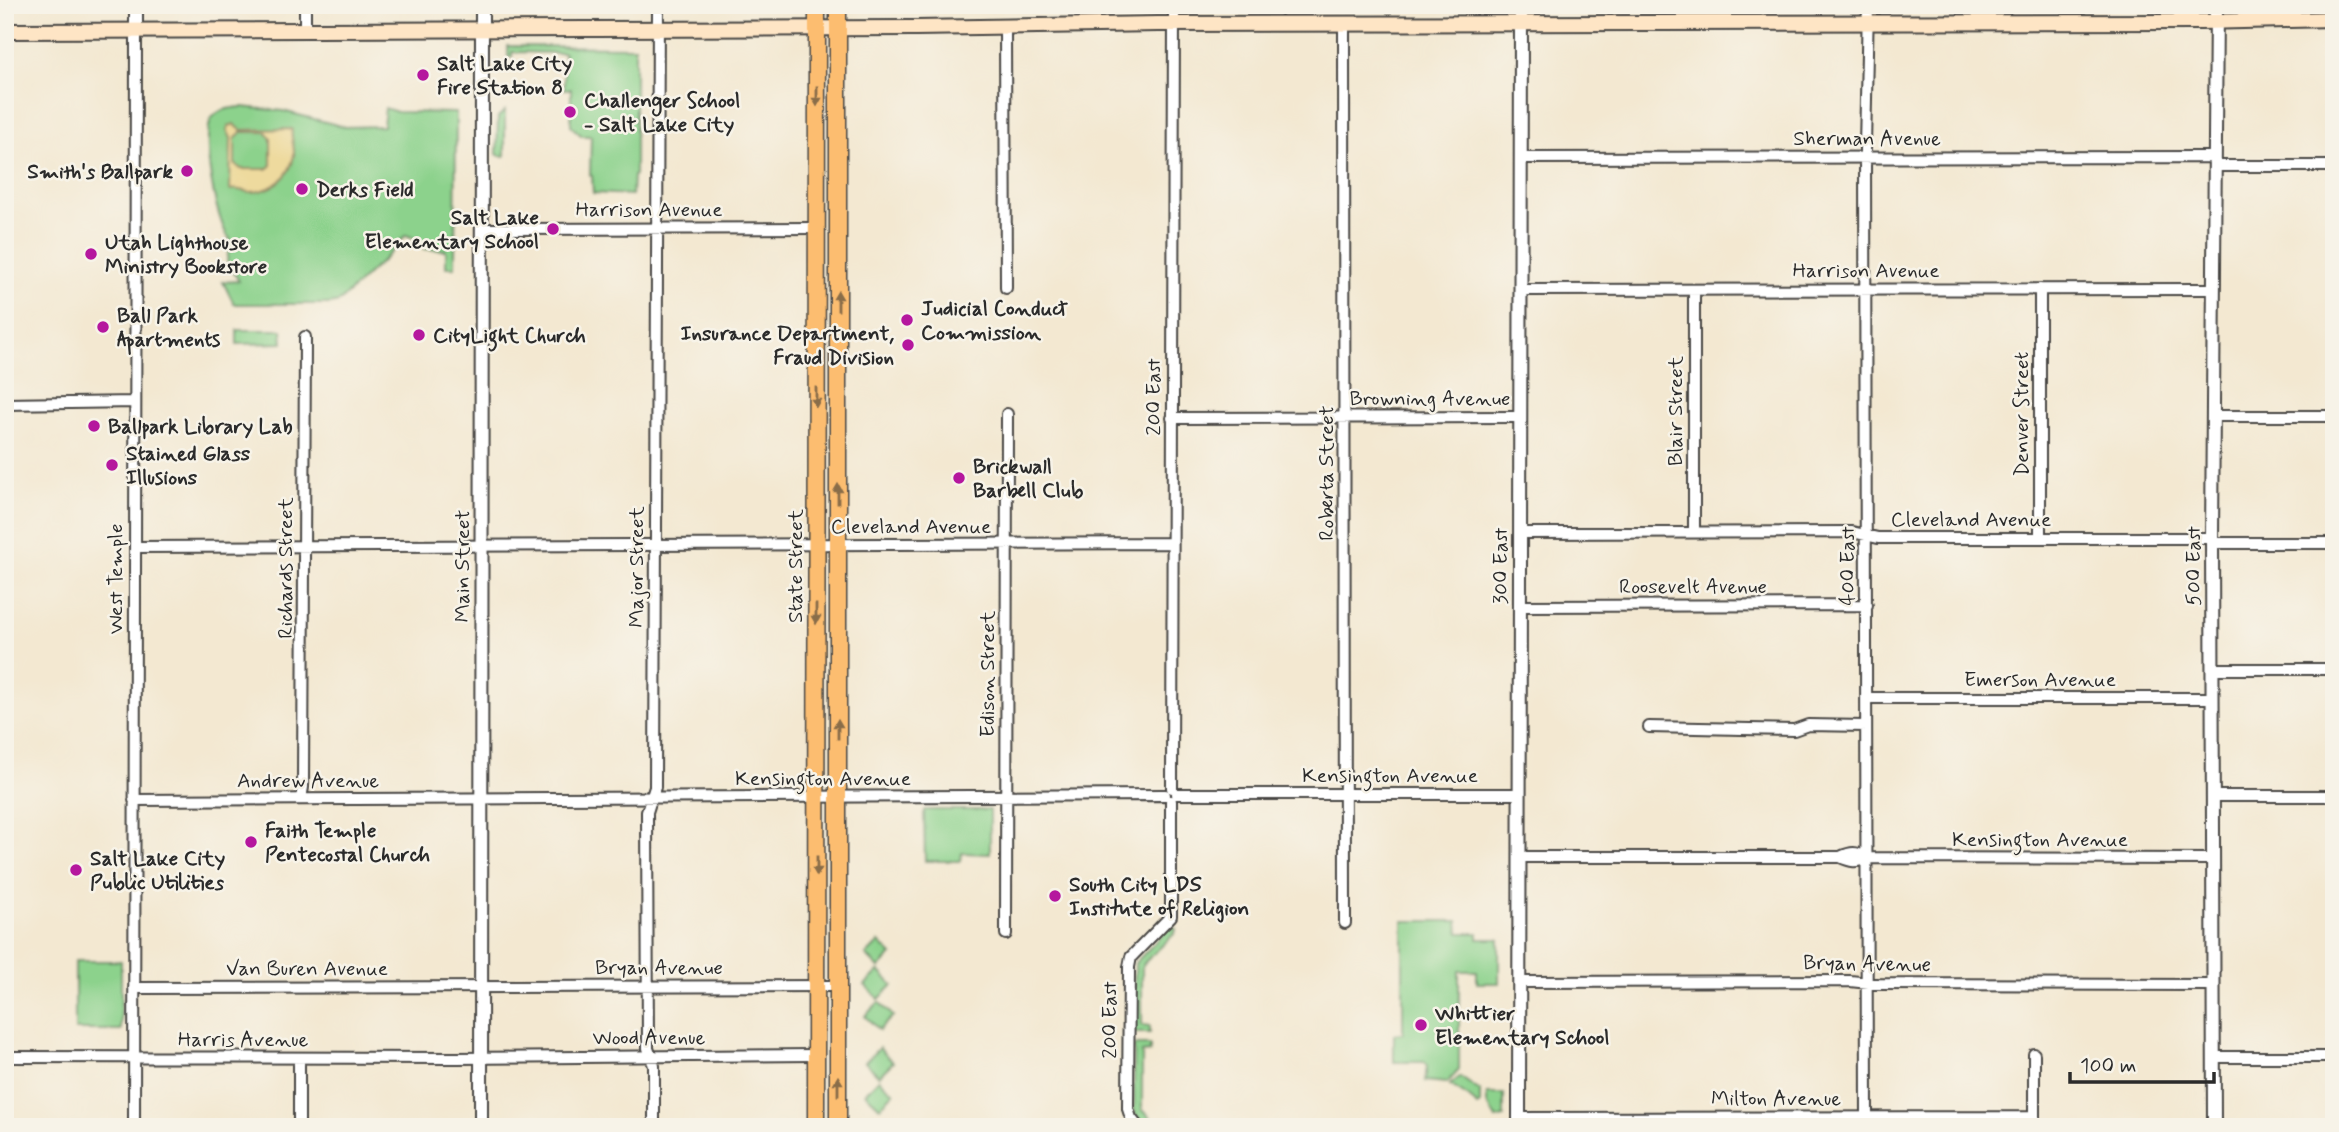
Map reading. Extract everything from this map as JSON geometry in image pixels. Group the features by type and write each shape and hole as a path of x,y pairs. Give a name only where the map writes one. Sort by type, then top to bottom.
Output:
{"main road":[{"name":"State Street","path":"816,1127 817,5"},
{"name":"State Street","path":"838,5 838,1127"},
{"path":"5,31 2334,19"}],"street":[{"path":"136,5 136,31"},
{"path":"305,5 305,30"},
{"name":"Main Street","path":"481,1127 482,5"},
{"name":"Major Street","path":"654,1127 654,1066 648,1048 647,812 655,787 658,5"},
{"name":"200 East","path":"1138,1127 1128,1109 1129,967 1131,957 1171,916 1174,5"},
{"name":"300 East","path":"1519,1122 1521,5"},
{"name":"400 East","path":"1867,1122 1865,157 1868,5"},
{"name":"500 East","path":"2214,1127 2212,541 2216,5"},
{"name":"Roberta Street","path":"1344,23 1345,923"},
{"path":"1005,27 1006,288"},
{"name":"West Temple","path":"134,1127 136,31"},
{"name":"Sherman Avenue","path":"1520,158 1865,157 2214,161 2334,166"},
{"name":"Harrison Avenue","path":"482,229 817,228"},
{"name":"Denver Street","path":"2040,289 2040,538"},
{"name":"Harrison Avenue","path":"1520,290 2213,289"},
{"name":"Blair Street","path":"1694,533 1695,290"},
{"name":"Richards Street","path":"301,799 305,337"},
{"path":"5,404 135,402"},
{"name":"Edison Street","path":"1006,934 1007,414"},
{"path":"2213,416 2334,416"},
{"name":"Browning Avenue","path":"1172,418 1520,417"},
{"name":"Cleveland Avenue","path":"1520,533 1852,532 1878,538 2334,543"},
{"name":"Cleveland Avenue","path":"135,547 1172,543"},
{"name":"Roosevelt Avenue","path":"1519,606 1867,605"},
{"path":"2213,669 2334,669"},
{"name":"Emerson Avenue","path":"1867,698 2213,698"},
{"path":"1649,727 1794,730 1808,725 1866,726"},
{"name":"Kensington Avenue","path":"481,799 1519,794"},
{"path":"2213,796 2334,796"},
{"name":"Andrew Avenue","path":"134,800 481,799"},
{"name":"Kensington Avenue","path":"1519,858 1840,858 1850,862 1867,858 2213,859"},
{"name":"Bryan Avenue","path":"1519,982 2213,985"},
{"name":"Bryan Avenue","path":"481,987 838,986"},
{"name":"Van Buren Avenue","path":"134,988 481,987"},
{"path":"2034,1054 2034,1122"},
{"name":"Wood Avenue","path":"481,1057 816,1055"},
{"path":"2213,1056 2334,1056"},
{"name":"Harris Avenue","path":"5,1057 481,1057"},
{"path":"299,1058 299,1127"},
{"name":"Milton Avenue","path":"1519,1122 2034,1122"}],"green space":[{"path":"508,46 635,47 635,175 632,195 593,193 590,175 591,136 582,136 571,126 571,89 564,89 564,53 512,52 512,57 508,57"},
{"name":"Derks Field","path":"242,107 283,111 345,127 383,126 385,108 397,112 456,113 455,267 446,267 446,250 424,249 416,239 406,235 339,302 234,304 223,282 239,281 227,261 230,239 215,199 208,143 212,118 226,110"},
{"path":"505,111 505,156 500,156 497,154 498,117"},
{"path":"237,330 282,330 283,343 237,344"},
{"path":"924,810 990,810 990,854 962,853 961,861 925,861"},
{"path":"1403,921 1458,921 1459,933 1478,933 1478,939 1499,939 1499,983 1477,983 1477,971 1459,971 1459,1070 1447,1083 1425,1081 1427,1066 1424,1062 1394,1062 1394,1034 1403,1033"},
{"path":"1171,926 1176,929 1175,933 1142,965 1142,1025 1150,1026 1150,1033 1134,1033 1135,963"},
{"path":"879,942 892,955 879,968 866,955"},
{"path":"75,961 121,961 121,1030 75,1030"},
{"path":"879,971 893,985 879,999 865,985"},
{"path":"879,1002 893,1016 879,1030 865,1016"},
{"path":"1134,1045 1150,1045 1150,1052 1142,1053 1142,1109 1159,1127 1147,1127 1136,1116"},
{"path":"879,1048 893,1062 879,1076 865,1062"},
{"path":"1460,1077 1480,1091 1480,1104 1477,1106 1450,1085"},
{"path":"879,1079 894,1093 880,1107 865,1093"},
{"path":"1487,1094 1504,1094 1504,1117 1496,1119 1487,1103"}],"sand":[{"path":"234,124 241,130 292,129 294,155 285,176 267,189 251,192 230,190 229,126","holes":["241,132 266,132 271,139 271,165 267,169 241,169 235,164 235,139"]}],"place":[{"name":"Salt Lake City Fire Station 8","path":"423,75"},
{"name":"Challenger School - Salt Lake City","path":"570,112"},
{"name":"Smith's Ballpark","path":"187,171"},
{"name":"Derks Field","path":"302,189"},
{"name":"Salt Lake Elementary School","path":"553,229"},
{"name":"Utah Lighthouse Ministry Bookstore","path":"91,254"},
{"name":"Judicial Conduct Commission","path":"907,320"},
{"name":"Ball Park Apartments","path":"103,327"},
{"name":"CityLight Church","path":"419,335"},
{"name":"Insurance Department, Fraud Division","path":"908,345"},
{"name":"Ballpark Library Lab","path":"94,426"},
{"name":"Stained Glass Illusions","path":"112,465"},
{"name":"Brickwall Barbell Club","path":"959,478"},
{"name":"Faith Temple Pentecostal Church","path":"251,842"},
{"name":"Salt Lake City Public Utilities","path":"76,870"},
{"name":"South City LDS Institute of Religion","path":"1055,896"},
{"name":"Whittier Elementary School","path":"1421,1025"}]}
